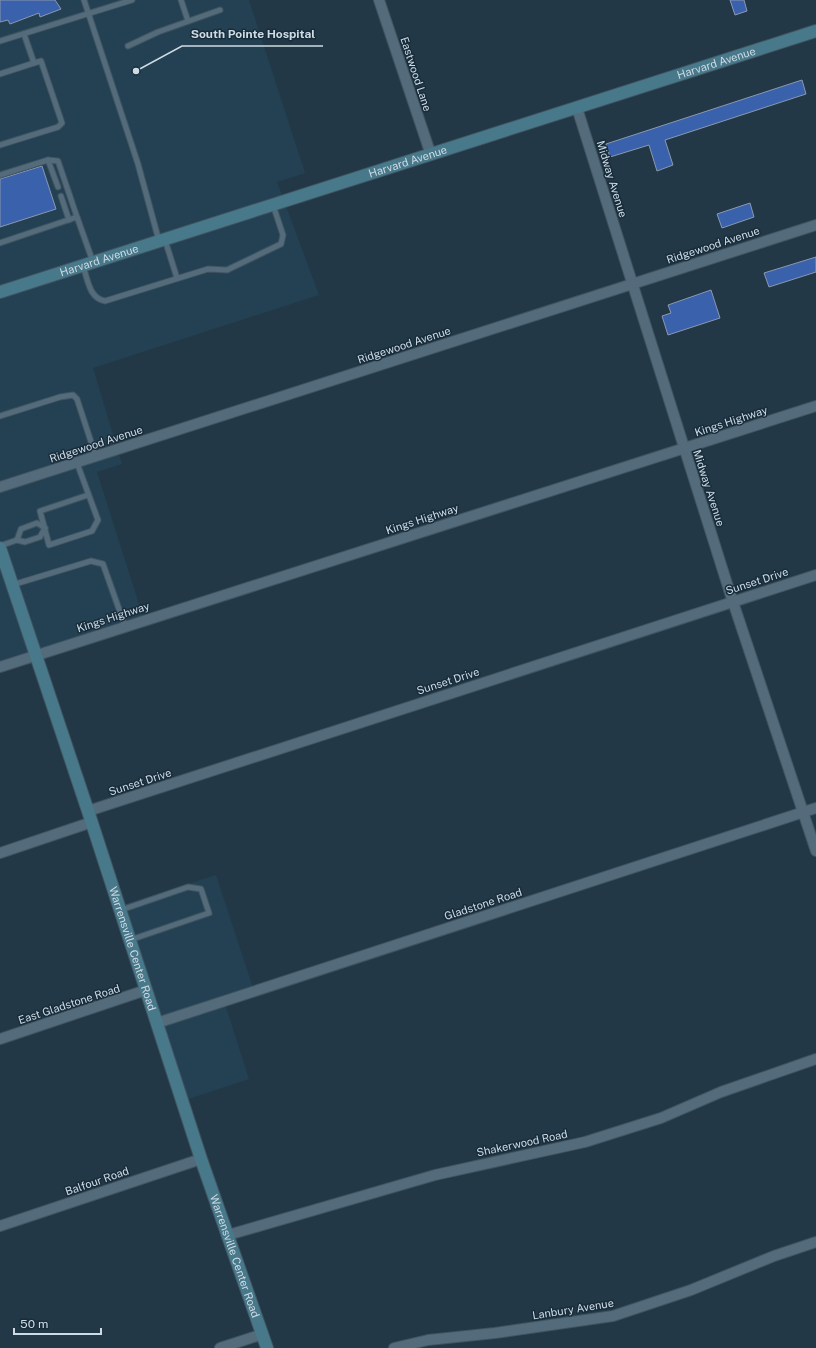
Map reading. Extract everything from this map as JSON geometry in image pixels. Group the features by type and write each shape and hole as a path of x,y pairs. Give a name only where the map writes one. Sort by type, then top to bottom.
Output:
{"main road":[{"name":"Harvard Avenue","path":"0,292 816,31"},
{"name":"Warrensville Center Road","path":"0,547 90,817 201,1159 268,1348"}],"street":[{"name":"Eastwood Lane","path":"379,0 430,155"},
{"name":"Midway Avenue","path":"577,108 733,602 816,851"},
{"name":"Ridgewood Avenue","path":"0,487 816,225"},
{"name":"Kings Highway","path":"0,667 816,406"},
{"name":"Sunset Drive","path":"0,853 90,817 816,575"},
{"name":"Gladstone Road","path":"157,1023 816,808"},
{"name":"East Gladstone Road","path":"0,1039 146,990"},
{"name":"Shakerwood Road","path":"228,1235 435,1174 585,1142 661,1118 721,1092 816,1059"},
{"name":"Balfour Road","path":"0,1226 201,1159"},
{"name":"Lanbury Avenue","path":"394,1348 428,1340 495,1333 613,1316 691,1290 774,1256 816,1242"},
{"path":"220,1348 263,1334"}],"lane":[{"path":"84,0 162,241 177,278"},
{"path":"0,41 132,0"},
{"path":"181,0 188,21"},
{"path":"128,46 188,21 220,10"},
{"path":"24,34 34,63"},
{"path":"0,74 41,61 62,123 58,127 0,145"},
{"path":"0,175 48,160 58,161 77,217 88,264 93,296 98,299 105,300 208,269 227,270 281,244 283,235 273,205"},
{"path":"48,160 58,187"},
{"path":"61,196 70,220"},
{"path":"0,243 77,217"},
{"path":"0,416 60,397 73,395 77,399 96,457"},
{"path":"77,463 98,520 92,531 49,545 40,511 88,495"},
{"path":"17,540 21,529 38,524 45,528"},
{"path":"0,547 17,540 25,542 40,537 45,528"},
{"path":"12,585 85,563 100,562 103,564 125,626"},
{"path":"120,910 188,887 201,889 209,913 130,940"}],"shaded area":[{"path":"0,0 249,0 305,173 277,182 319,295 93,368 122,464 97,472 144,620 0,667"},
{"path":"216,875 254,991 224,1001 249,1079 182,1101 119,906"}],"building":[{"path":"0,0 55,0 61,9 40,17 39,13 10,24 8,20 0,22"},
{"path":"730,0 744,0 747,11 735,15"},
{"path":"802,80 806,94 665,140 673,165 657,171 649,145 610,157 606,144"},
{"path":"42,166 56,209 0,227 0,179"},
{"path":"750,203 754,217 722,228 717,214"},
{"path":"816,257 816,272 769,287 764,273"},
{"path":"711,290 720,318 668,335 662,316 671,313 668,305"}],"place":[{"name":"South Pointe Hospital","path":"136,71"}]}
